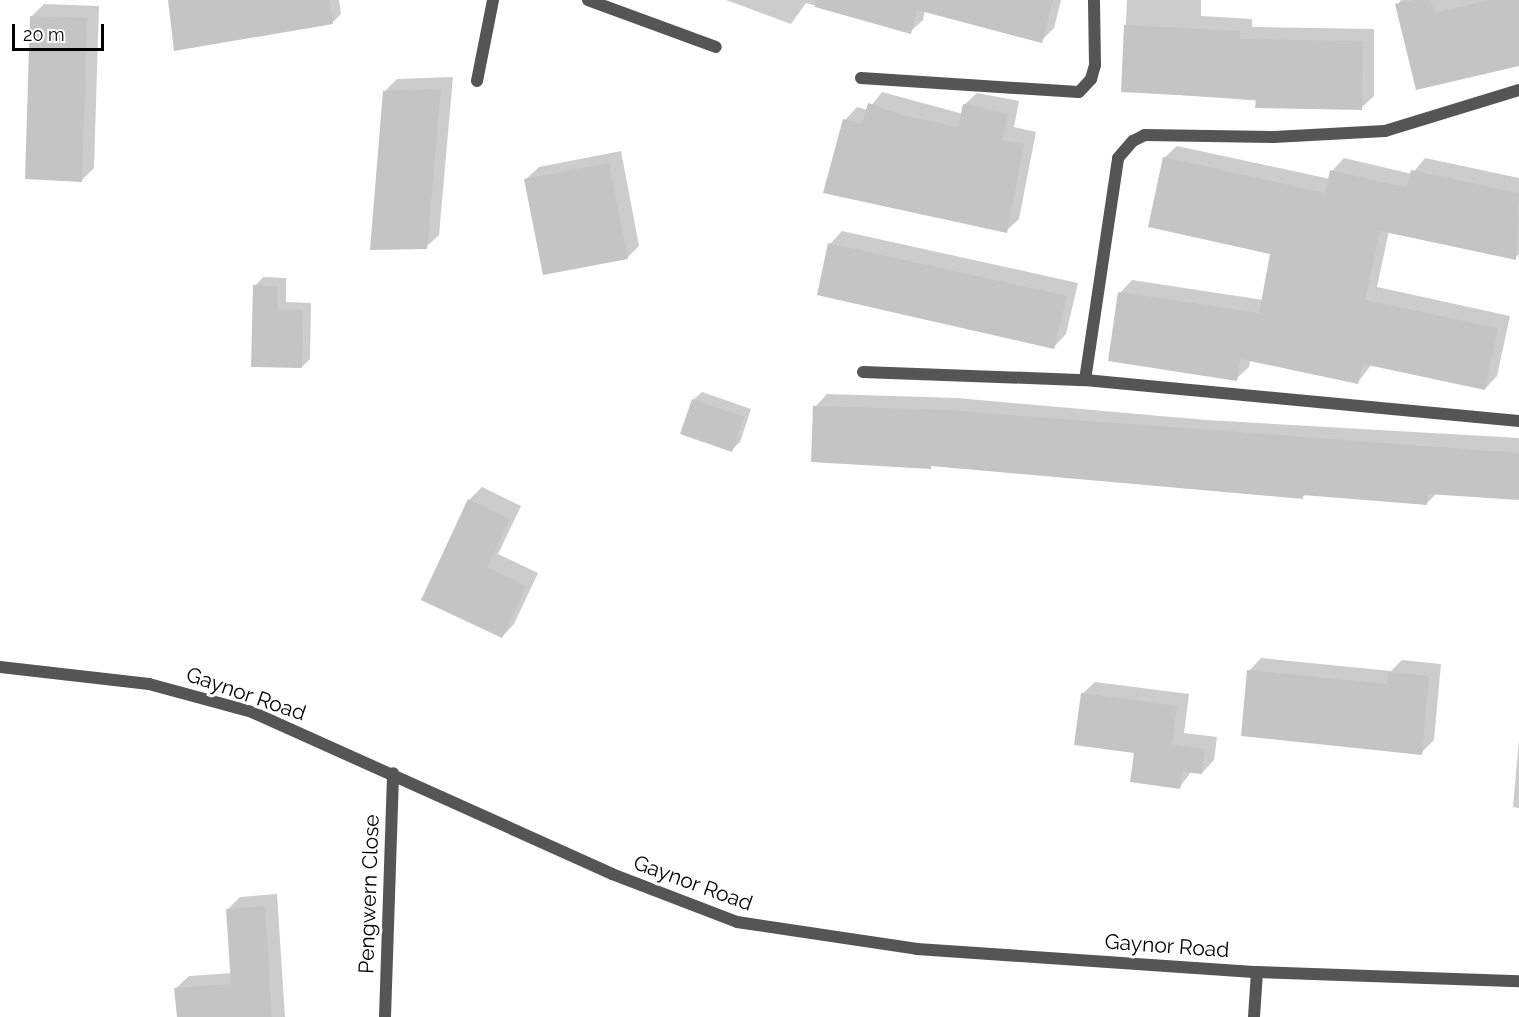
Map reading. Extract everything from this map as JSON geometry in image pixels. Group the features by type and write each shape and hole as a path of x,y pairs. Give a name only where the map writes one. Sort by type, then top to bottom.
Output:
{"street":[{"path":"477,81 493,0"},
{"path":"588,0 716,47"},
{"path":"861,78 1079,92 1091,79 1095,64 1094,0"},
{"path":"1085,380 1118,158 1132,141 1145,135 1285,137 1385,131 1519,90"},
{"path":"862,372 1085,380 1519,421"},
{"name":"Gaynor Road","path":"0,667 150,684 200,695 252,712 393,773 612,874 737,922 916,949 1257,972 1519,981"},
{"name":"Pengwern Close","path":"385,1017 393,773"},
{"path":"1254,1017 1257,972"}],"building":[{"path":"168,0 330,0 333,24 174,51"},
{"path":"816,0 1053,0 1042,43 917,10 911,34 815,7"},
{"path":"1413,0 1431,0 1434,13 1489,0 1519,0 1519,66 1416,90 1395,4"},
{"path":"30,16 87,18 82,182 25,179"},
{"path":"1124,25 1240,31 1240,39 1363,41 1362,110 1255,108 1256,99 1121,92"},
{"path":"441,89 427,249 370,250 383,91"},
{"path":"868,103 906,116 958,127 963,104 1008,114 1002,140 1024,144 1007,233 823,193 843,119 862,124"},
{"path":"1163,157 1325,193 1330,170 1407,188 1411,170 1519,193 1516,260 1380,231 1365,300 1498,328 1485,390 1363,364 1358,384 1240,359 1237,381 1108,361 1118,292 1259,313 1270,254 1148,227"},
{"path":"609,163 628,259 543,275 524,179"},
{"path":"828,243 1067,296 1054,349 817,295"},
{"path":"253,285 278,286 278,310 303,310 302,368 251,367"},
{"path":"692,399 744,417 732,452 680,434"},
{"path":"813,406 944,410 1519,453 1519,500 1428,494 1427,505 1303,495 1303,499 931,466 931,469 811,462"},
{"path":"468,499 510,519 487,567 526,586 502,638 421,600"},
{"path":"1247,670 1387,684 1388,672 1429,676 1422,755 1241,736"},
{"path":"1081,693 1177,706 1172,745 1205,749 1202,774 1183,772 1180,789 1130,782 1134,753 1074,745"},
{"path":"265,906 272,1017 177,1017 174,988 231,984 226,909"}]}
